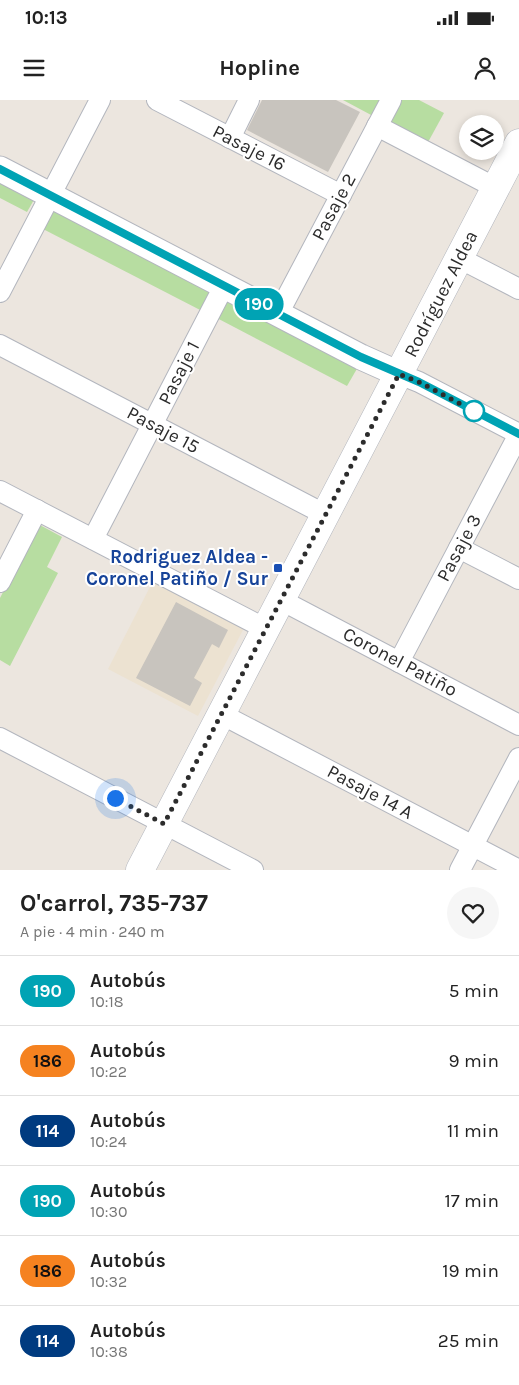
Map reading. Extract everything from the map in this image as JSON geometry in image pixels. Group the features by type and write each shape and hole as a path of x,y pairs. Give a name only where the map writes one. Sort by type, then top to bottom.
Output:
{"main road":[{"name":"Rodríguez Aldea","path":"140,870 518,146"}],"street":[{"path":"0,292 100,100"},
{"name":"Pasaje 16","path":"157,100 341,195"},
{"path":"230,138 249,100"},
{"name":"Pasaje 2","path":"278,314 391,100"},
{"path":"377,126 496,188"},
{"path":"0,169 375,364 419,382 519,434"},
{"path":"459,258 519,289"},
{"name":"Pasaje 1","path":"93,539 224,286"},
{"name":"Pasaje 15","path":"0,345 326,515"},
{"name":"Pasaje 3","path":"399,662 519,434"},
{"path":"0,491 266,629"},
{"path":"0,582 37,510"},
{"path":"459,548 519,580"},
{"name":"Coronel Patiño","path":"281,600 519,725"},
{"name":"Pasaje 14 A","path":"222,714 519,870"},
{"path":"0,738 253,870"},
{"path":"460,870 519,758"}],"shaded area":[{"path":"153,581 244,628 198,716 108,669"}],"green space":[{"path":"343,100 382,100 373,116"},
{"path":"397,100 419,100 444,113 427,144 393,125 388,115"},
{"path":"0,179 35,198 27,212 0,198"},
{"path":"53,209 214,292 204,312 43,229"},
{"path":"223,296 358,367 347,386 213,316"},
{"path":"38,524 62,537 47,567 58,573 10,666 0,660 0,598"}],"building":[{"path":"262,100 336,100 360,112 328,172 247,130"},
{"path":"176,602 228,630 219,648 212,644 194,678 202,683 190,706 136,678"}],"bus line":[{"name":"190","path":"0,169 361,357 419,382 519,434"}],"place":[{"name":"Rodriguez Aldea - Coronel Patiño / Sur","path":"278,568"}],"route":[{"path":"115,798 164,824 399,374 419,382 474,411"}]}
